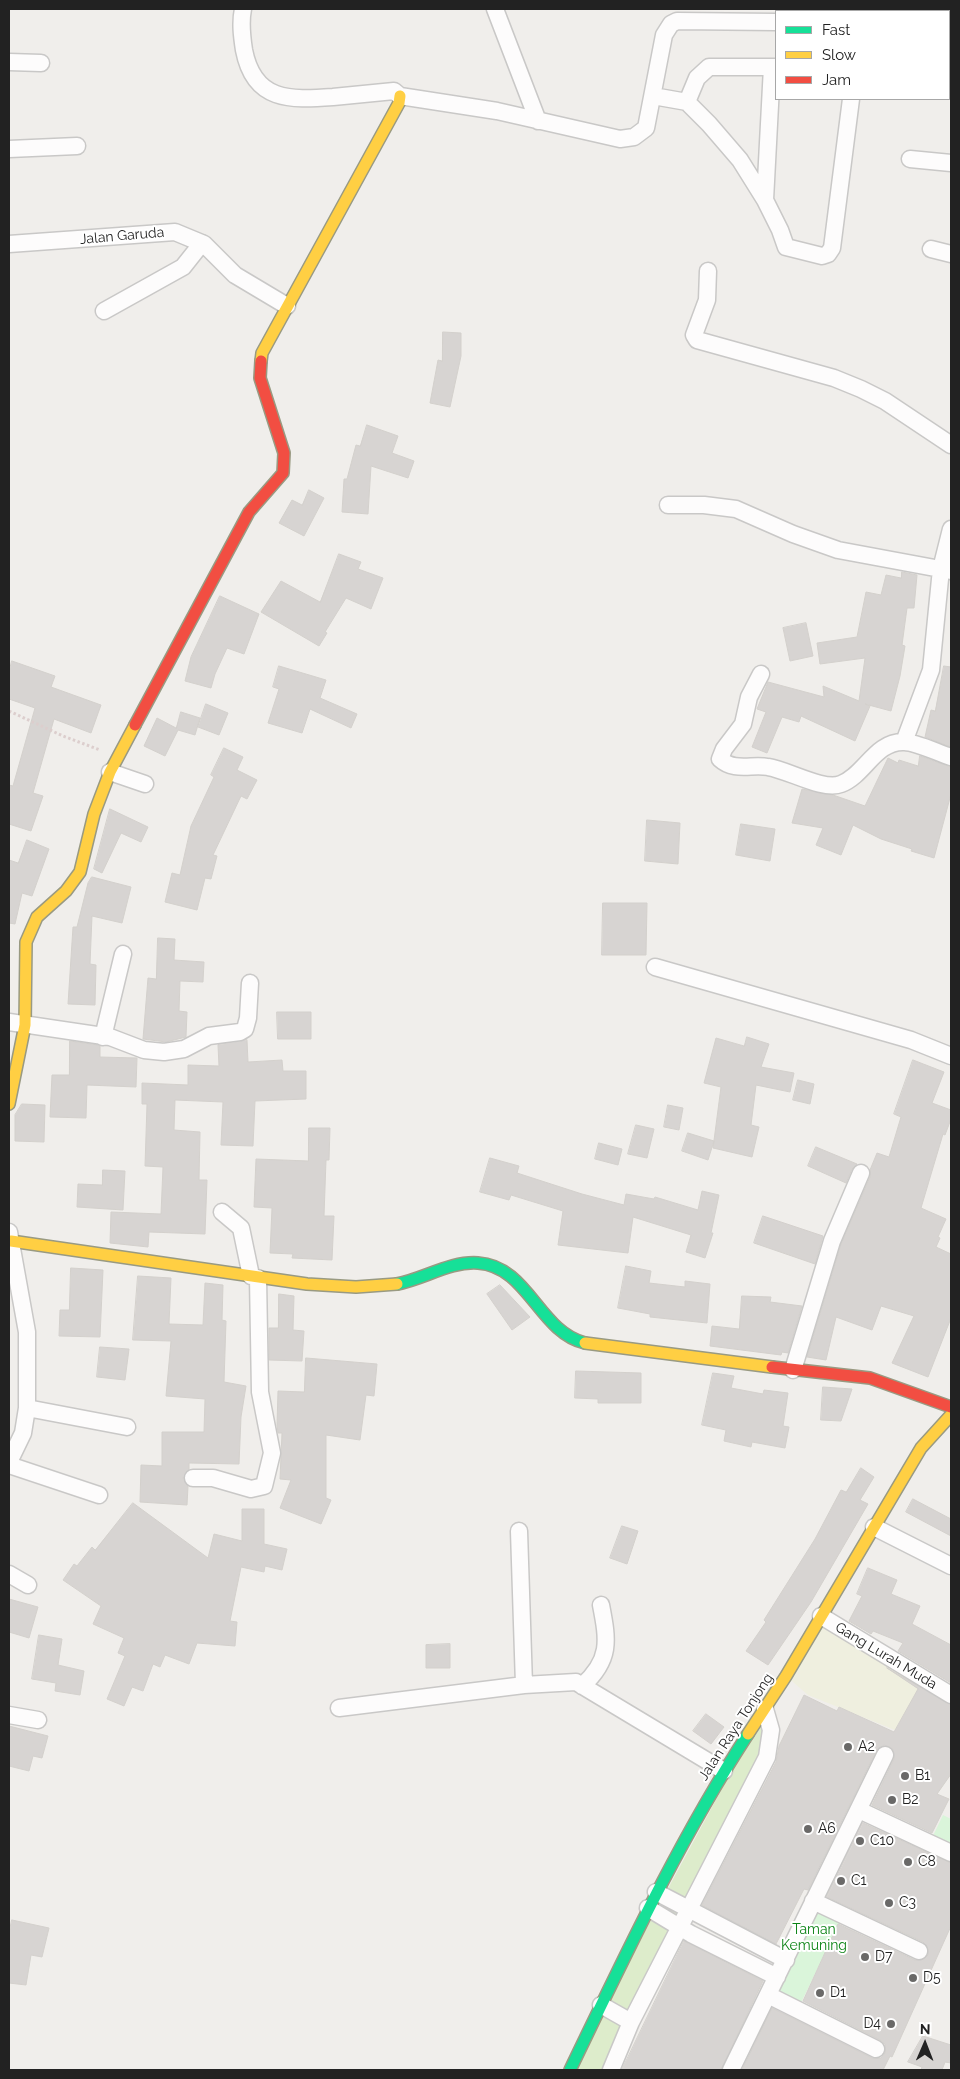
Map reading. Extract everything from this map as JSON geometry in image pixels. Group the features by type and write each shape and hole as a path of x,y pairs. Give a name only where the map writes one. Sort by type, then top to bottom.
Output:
{"street":[{"path":"243,9 242,29 246,58 258,82 267,91 279,96 305,99 394,91 400,96 489,109 611,139 627,138 640,134 646,128 664,34 671,24 677,21 741,15 775,22"},
{"path":"495,9 538,121"},
{"path":"9,62 41,63"},
{"path":"688,102 696,78 709,67 774,67 765,200"},
{"path":"9,1104 26,942 37,917 66,891 80,872 94,814 110,772 249,512 283,473 284,453 264,392 259,365 268,340 399,103 400,96"},
{"path":"653,96 688,102 740,160 765,200 786,247 822,256 828,254 832,248 851,100"},
{"path":"9,149 77,146"},
{"path":"910,159 951,163"},
{"name":"Jalan Garuda","path":"9,244 175,232 202,243 221,259 235,275 287,306"},
{"path":"104,311 183,266 202,243"},
{"path":"931,250 951,254"},
{"path":"708,271 709,290 694,335 697,340 834,378 861,389 885,401 951,445"},
{"path":"668,505 704,505 736,509 792,534 838,550 946,570"},
{"path":"904,742 931,670 951,529"},
{"path":"761,674 749,697 743,724 722,754 720,759 725,764 736,767 767,766 830,786 852,778 884,747 904,742 951,757"},
{"path":"110,772 145,784"},
{"path":"103,1037 122,954"},
{"path":"655,966 911,1040 951,1056"},
{"path":"17,1024 103,1037 144,1050 164,1052 184,1049 208,1036 240,1032 248,1024 250,983"},
{"path":"793,1370 832,1241 861,1173"},
{"path":"193,1478 213,1478 251,1489 264,1486 268,1477 272,1453 260,1392 255,1277 241,1228 222,1212"},
{"path":"99,1495 9,1464 16,1432 28,1408 28,1332 10,1237 255,1277 342,1287 372,1288 410,1281 460,1264 474,1262 504,1271 516,1280 563,1334 583,1344 870,1378 951,1407"},
{"path":"28,1408 127,1427"},
{"name":"Jalan Raya Tonjong","path":"570,2070 656,1892 724,1771 765,1709 921,1448 951,1415"},
{"path":"874,1527 951,1566"},
{"path":"520,1531 524,1685"},
{"path":"9,1574 28,1585"},
{"path":"582,1686 593,1676 605,1654 607,1633 601,1605"},
{"name":"Gang Lurah Muda","path":"821,1616 951,1695"},
{"path":"339,1708 568,1681 582,1686 724,1771"},
{"path":"610,2070 632,2022 767,1757 771,1730 765,1709"},
{"path":"9,1715 38,1720"},
{"path":"731,2070 885,1755"},
{"path":"859,1810 951,1853"},
{"path":"656,1892 786,1960"},
{"path":"813,1902 919,1951"},
{"path":"648,1908 691,1934 777,1977"},
{"path":"768,1995 876,2049"},
{"path":"601,2005 632,2022"}],"path":[{"path":"9,711 63,736 118,757"}],"green space":[{"path":"821,1616 929,1674 895,1730 808,1695 786,1676"},
{"path":"765,1709 771,1730 611,2070 570,2070"},
{"path":"943,1815 951,1819 951,1850 931,1840"},
{"name":"Taman Kemuning","path":"813,1901 843,1916 798,2009 768,1995"}],"building":[{"path":"443,332 461,333 461,356 450,407 430,403 438,360 442,361"},
{"path":"367,425 398,436 392,453 414,461 408,478 371,466 368,514 342,512 344,479 347,479 356,445 360,446"},
{"path":"309,490 324,498 304,536 279,523 292,500 302,505"},
{"path":"339,554 361,562 358,569 383,578 371,609 346,598 325,632 327,633 319,646 261,612 281,581 320,602"},
{"path":"902,572 917,575 914,608 907,608 902,645 905,646 891,711 865,704 870,706 855,741 801,716 799,722 782,717 767,753 752,747 766,712 757,709 768,682 824,697 823,686 859,701 865,658 820,664 817,643 857,637 866,592 881,595 886,575 901,578"},
{"path":"220,596 259,614 244,654 227,648 211,688 185,681 191,657"},
{"path":"806,623 813,656 790,661 783,628"},
{"path":"12,661 55,676 51,687 101,705 91,733 54,719 33,793 43,796 31,831 9,824 9,785 13,786 35,708 9,699 9,672"},
{"path":"279,666 326,680 320,698 357,714 351,728 310,709 302,733 268,723 279,689 273,687"},
{"path":"944,666 951,667 951,747 925,737 931,710 935,711"},
{"path":"206,704 228,713 219,735 198,727"},
{"path":"181,712 200,718 195,735 178,730 165,756 144,746 157,718 176,728"},
{"path":"224,748 243,757 237,770 257,780 247,799 241,796 213,855 217,856 211,879 205,878 197,910 165,902 172,873 180,875 191,826 214,777 211,775"},
{"path":"920,756 951,767 951,794 934,858 881,839 853,825 841,855 816,845 823,828 792,823 802,789 833,795 865,806 888,758 898,763 899,760 918,766"},
{"path":"110,809 148,827 141,842 121,833 102,873 94,869"},
{"path":"647,820 680,823 678,864 645,861"},
{"path":"741,824 775,829 770,861 736,855"},
{"path":"27,840 49,849 32,896 22,893 15,924 9,923 9,860 18,863"},
{"path":"92,877 131,887 122,923 92,916 90,964 96,965 95,1005 68,1004 73,927 77,927 88,883"},
{"path":"603,903 647,903 646,955 602,955"},
{"path":"158,938 175,939 174,960 204,962 203,982 180,981 179,1011 187,1012 186,1037 166,1042 143,1039 148,978 156,979"},
{"path":"277,1012 311,1012 311,1039 278,1039"},
{"path":"747,1037 769,1044 761,1067 794,1073 790,1092 756,1085 751,1125 759,1127 752,1157 713,1148 721,1087 704,1083 716,1038 744,1046"},
{"path":"247,1040 248,1062 282,1060 283,1071 306,1071 306,1099 255,1101 253,1146 221,1145 223,1102 175,1100 174,1130 200,1132 199,1180 207,1180 205,1234 149,1232 148,1247 110,1243 111,1212 161,1214 163,1167 145,1166 147,1104 142,1104 142,1083 188,1085 188,1065 219,1066 218,1045"},
{"path":"70,1041 100,1046 100,1057 137,1058 136,1087 87,1085 86,1118 50,1117 52,1075 69,1075"},
{"path":"913,1060 944,1072 932,1103 951,1110 951,1119 945,1135 943,1134 921,1208 946,1219 936,1247 951,1254 951,1318 928,1377 892,1363 914,1316 881,1306 872,1330 836,1317 826,1360 807,1357 841,1244 870,1177 870,1170 877,1153 889,1157 901,1117 894,1114"},
{"path":"798,1080 814,1084 810,1104 793,1100"},
{"path":"22,1104 45,1105 44,1142 15,1141 15,1115"},
{"path":"668,1105 683,1108 679,1130 664,1127"},
{"path":"636,1125 654,1129 647,1158 628,1154"},
{"path":"309,1128 330,1128 329,1160 326,1160 324,1216 334,1216 332,1260 292,1258 293,1254 270,1253 272,1208 254,1207 256,1159 308,1161"},
{"path":"688,1133 714,1141 708,1160 682,1151"},
{"path":"599,1143 622,1149 618,1165 595,1159"},
{"path":"816,1147 857,1164 852,1169 846,1183 808,1166"},
{"path":"490,1158 519,1166 517,1173 624,1205 626,1194 654,1199 655,1197 698,1210 702,1191 719,1195 711,1233 713,1233 705,1258 686,1252 691,1235 633,1217 628,1253 558,1245 563,1211 511,1195 509,1200 480,1192"},
{"path":"103,1170 125,1171 123,1210 77,1207 78,1184 102,1185"},
{"path":"763,1216 823,1236 815,1264 754,1243"},
{"path":"626,1266 651,1271 649,1283 685,1287 685,1281 710,1284 707,1323 650,1317 650,1314 618,1308"},
{"path":"71,1268 103,1270 100,1337 59,1336 60,1310 69,1310"},
{"path":"138,1276 171,1278 169,1324 203,1325 205,1283 223,1285 222,1320 226,1321 224,1382 246,1386 241,1417 239,1464 189,1463 189,1469 183,1478 188,1486 187,1505 140,1502 141,1465 162,1466 162,1432 204,1432 205,1399 166,1396 171,1341 133,1340"},
{"path":"500,1285 530,1317 512,1330 487,1294"},
{"path":"279,1294 294,1296 293,1330 304,1331 302,1361 269,1360 269,1328 278,1328"},
{"path":"742,1296 771,1297 770,1302 802,1306 788,1353 782,1352 781,1355 710,1346 712,1326 739,1329"},
{"path":"100,1347 129,1349 125,1380 97,1377"},
{"path":"306,1358 377,1364 374,1396 366,1395 360,1440 326,1435 326,1498 331,1500 321,1524 280,1508 291,1480 280,1479 282,1433 278,1433 277,1425 278,1391 304,1392"},
{"path":"576,1371 641,1373 641,1403 598,1403 598,1399 575,1398"},
{"path":"713,1373 734,1376 731,1388 763,1394 764,1390 788,1393 783,1426 789,1427 785,1448 752,1442 751,1447 724,1441 726,1430 702,1425"},
{"path":"823,1387 852,1389 841,1421 821,1420"},
{"path":"861,1468 874,1477 860,1500 868,1504 811,1602 768,1665 746,1651 766,1622 764,1620 815,1539 841,1490 846,1492"},
{"path":"913,1499 951,1519 951,1536 906,1512"},
{"path":"133,1503 208,1558 214,1534 242,1541 242,1509 264,1509 264,1544 287,1549 282,1570 265,1566 264,1572 241,1567 230,1621 237,1622 235,1646 197,1643 189,1664 165,1655 160,1667 153,1664 143,1691 132,1687 124,1706 107,1699 125,1656 118,1653 124,1638 93,1624 101,1606 63,1580 74,1564 77,1566 92,1547 95,1550"},
{"path":"622,1526 638,1531 627,1564 610,1558"},
{"path":"868,1568 897,1580 891,1594 920,1606 912,1624 951,1645 951,1683 898,1651 903,1643 873,1631 871,1634 849,1621 862,1596 857,1594"},
{"path":"9,1599 38,1607 29,1638 9,1632"},
{"path":"39,1635 62,1639 58,1665 84,1671 80,1695 55,1691 56,1683 32,1679"},
{"path":"450,1644 450,1668 426,1668 426,1645"},
{"path":"887,1668 951,1705 951,1774 937,1794 949,1799 932,1833 872,1805 894,1759 893,1749 884,1745 876,1751 808,1890 804,1889 776,1944 702,1905 776,1762 779,1746 804,1695 837,1711 839,1707 894,1732 918,1689"},
{"path":"706,1714 724,1727 711,1744 693,1731"},
{"path":"9,1726 48,1736 42,1758 33,1756 29,1771 9,1766"},
{"path":"863,1823 951,1863 951,1926 892,2057 890,2056 883,2070 742,2070 772,2008 872,2058 881,2058 885,2053 885,2044 880,2040 803,2001 838,1924 915,1960 924,1959 928,1955 927,1946 923,1942 827,1897"},
{"path":"12,1920 49,1928 42,1957 31,1955 26,1985 9,1983 9,1933"},
{"path":"684,1941 763,1981 721,2070 622,2070"},
{"path":"923,2036 951,2045 951,2063 945,2062 942,2070 921,2070 922,2067 908,2062"}],"traffic: fast":[{"path":"397,1284 447,1267 468,1263 495,1267 509,1275 522,1287 544,1314 569,1337 585,1343"},
{"path":"570,2070 632,1942 676,1857 748,1734"}],"traffic: slow":[{"path":"261,361 262,353 399,103 400,96"},
{"path":"9,1104 25,1025 26,942 37,917 66,891 80,872 94,814 110,772 135,725"},
{"path":"11,1241 307,1284 356,1287 397,1284"},
{"path":"585,1343 772,1367"},
{"path":"748,1734 786,1676 921,1448 951,1415"}],"traffic: jam":[{"path":"135,725 249,512 283,473 284,453 260,378 261,361"},
{"path":"772,1367 870,1378 951,1407"}],"place":[{"name":"A2","path":"848,1747"},
{"name":"B1","path":"905,1776"},
{"name":"B2","path":"892,1800"},
{"name":"A6","path":"808,1829"},
{"name":"C10","path":"860,1841"},
{"name":"C8","path":"908,1862"},
{"name":"C1","path":"841,1881"},
{"name":"C3","path":"889,1903"},
{"name":"D7","path":"865,1957"},
{"name":"D5","path":"913,1978"},
{"name":"D1","path":"820,1993"},
{"name":"D4","path":"891,2024"}]}
